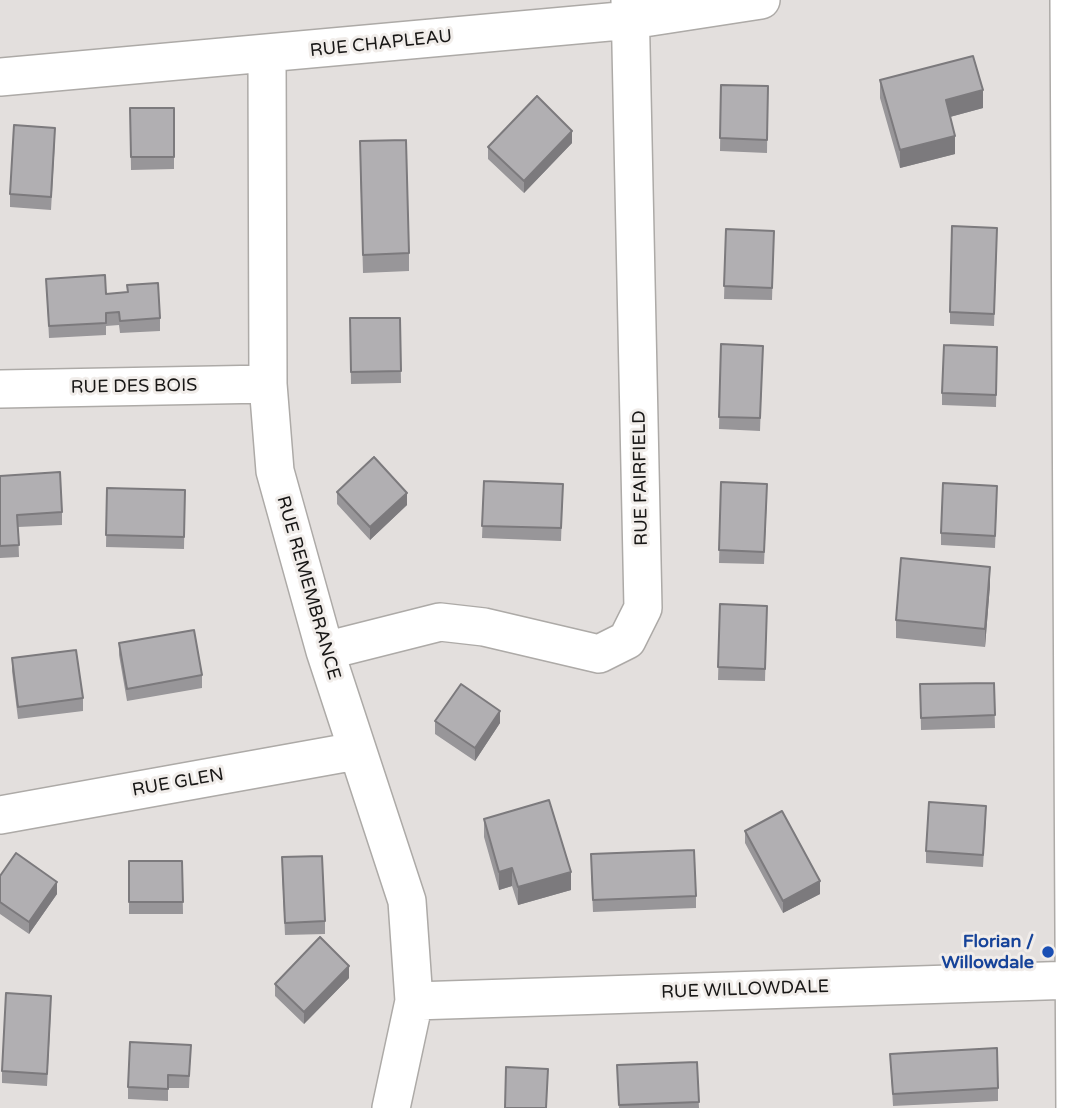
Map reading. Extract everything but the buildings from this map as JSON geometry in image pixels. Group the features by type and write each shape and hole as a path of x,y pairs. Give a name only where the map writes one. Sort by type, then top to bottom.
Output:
{"street":[{"name":"RUE CHAPLEAU","path":"0,78 267,55 630,10 761,0"},
{"path":"1069,0 1075,1108"},
{"name":"RUE FAIRFIELD","path":"324,651 440,622 484,627 599,654 627,640 643,608 630,10"},
{"name":"RUE REMEMBRANCE","path":"267,55 268,384 275,471 324,651 407,901 414,1001 391,1108"},
{"name":"RUE DES BOIS","path":"0,389 268,384"},
{"name":"RUE GLEN","path":"0,815 356,751"},
{"name":"RUE WILLOWDALE","path":"414,1001 1075,980"}],"place":[{"name":"Florian / Willowdale","path":"1048,952"}]}
